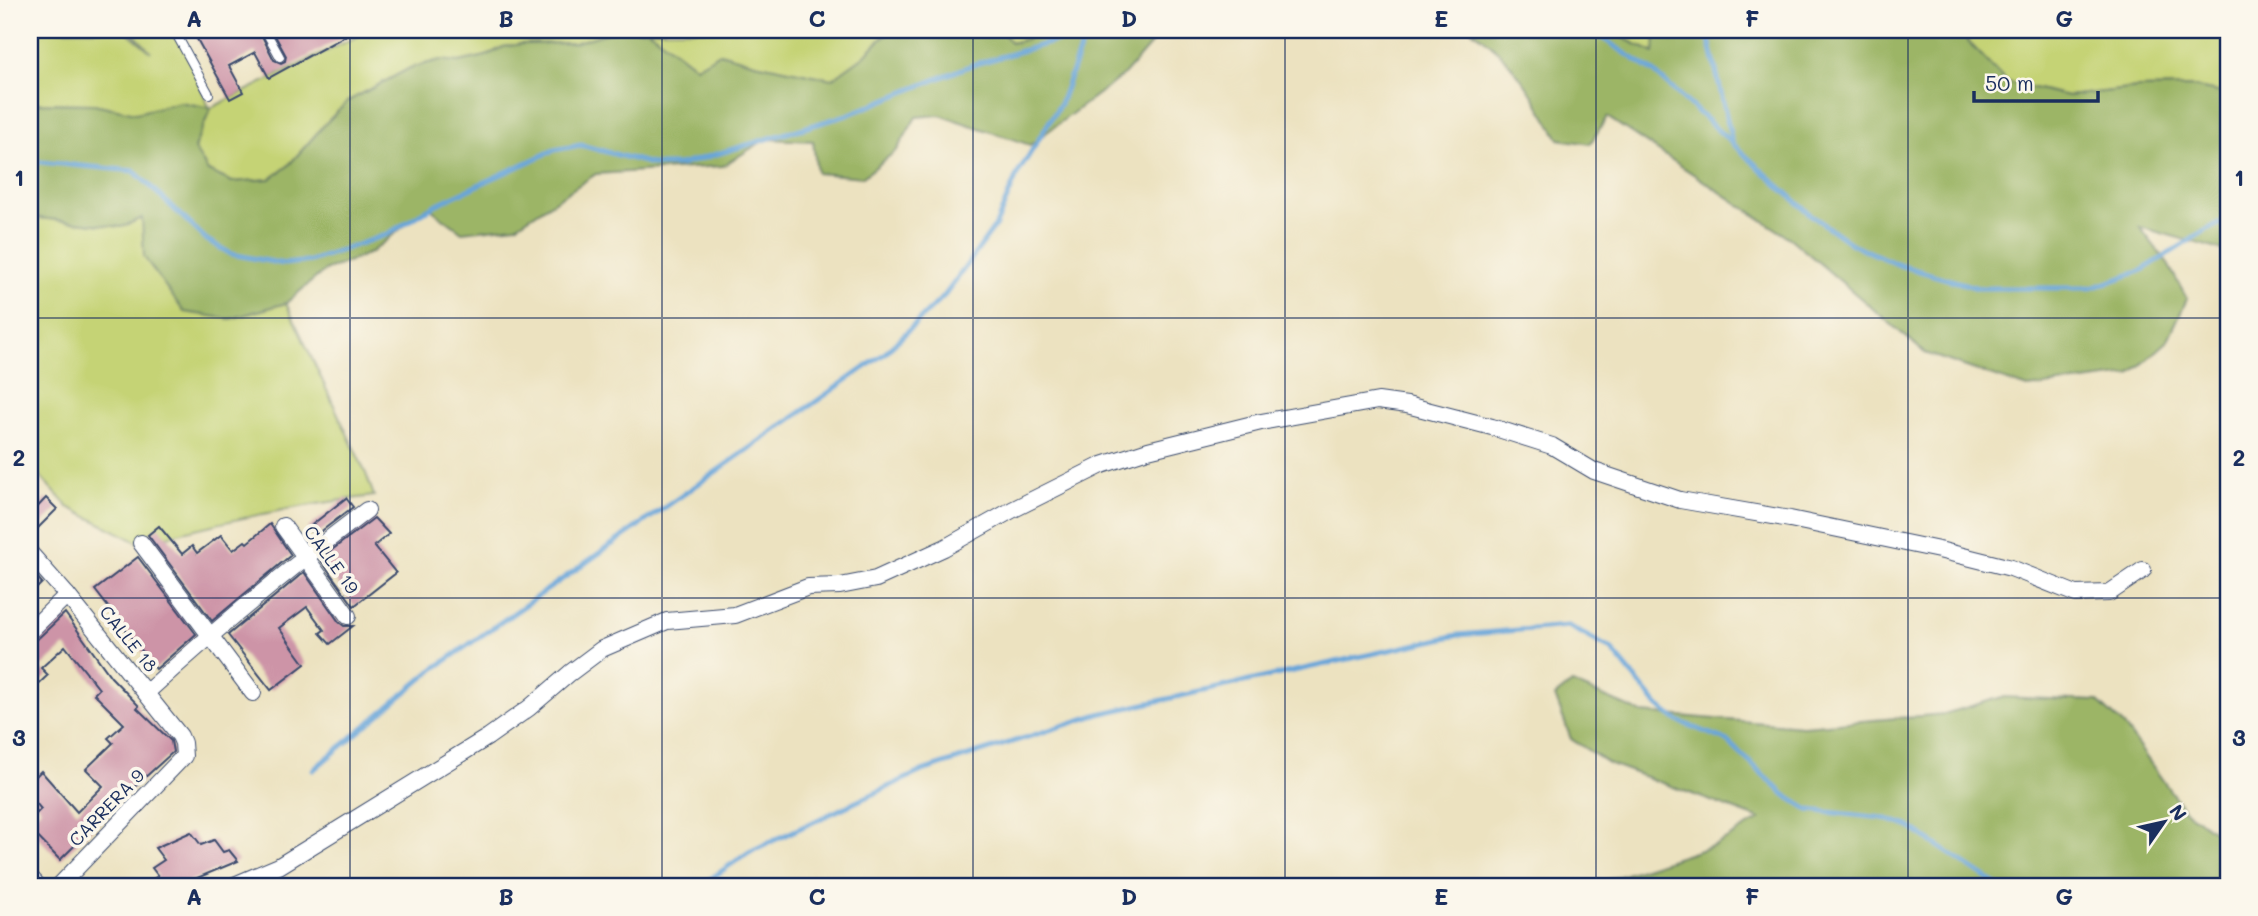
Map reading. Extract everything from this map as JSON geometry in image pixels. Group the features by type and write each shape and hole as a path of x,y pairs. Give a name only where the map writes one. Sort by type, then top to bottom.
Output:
{"street":[{"path":"232,886 279,866 488,737 602,649 667,621 735,615 808,587 840,586 876,579 944,548 1102,465 1148,450 1261,422 1378,401 1419,408 1552,446 1594,471 1680,500 1790,519 1939,550 2011,568 2076,594 2109,593 2143,570"},
{"path":"146,693 209,635 367,510"},
{"name":"CALLE 19","path":"283,526 348,616"},
{"path":"141,543 253,693"},
{"name":"CALLE 18","path":"30,553 67,594 180,736 184,756"},
{"path":"30,631 67,594"},
{"name":"CARRERA 9","path":"59,886 184,756"},
{"path":"30,877 38,886"}],"lane":[{"path":"174,30 209,94"},
{"path":"265,30 280,57"}],"green space":[{"path":"30,30 125,30 151,52 130,30 178,30 211,108 180,102 136,114 94,104 30,103"},
{"path":"370,30 617,30 574,43 521,44 503,47 486,56 459,62 440,60 410,68 348,101 288,166 271,179 232,182 208,171 194,148 211,108"},
{"path":"617,30 648,30 696,67 720,53 832,79 864,56 890,30 1001,30 1011,43 1027,39 1033,30 1163,30 1125,74 1030,145 940,115 916,117 897,150 863,177 817,173 813,141 766,139 723,166 596,174 516,226 462,232 428,207 370,253 324,271 286,303 230,319 184,312 144,257 142,218 122,227 30,217 30,103 94,104 136,113 180,102 211,108 194,148 208,171 232,182 270,179 288,166 348,101 410,68 440,60 459,62 486,56 503,47 521,44 574,43"},
{"path":"648,30 890,30 864,56 832,79 720,53 696,67"},
{"path":"1001,30 1033,30 1027,39 1010,43"},
{"path":"1471,30 1606,30 1654,53 1656,30 1957,30 2007,82 2068,96 2138,88 2192,87 2228,94 2228,252 2140,227 2168,264 2187,299 2167,342 2130,375 2028,388 1925,353 1791,239 1607,117 1590,144 1559,139 1510,64"},
{"path":"1606,30 1656,30 1654,53"},
{"path":"1957,30 2228,30 2228,94 2192,87 2138,88 2068,96 2007,82"},
{"path":"30,217 122,227 142,218 230,319 286,303 374,496 256,515 139,543 68,507 30,465"},
{"path":"1572,683 1642,713 1803,726 1944,714 2002,697 2097,701 2124,726 2184,810 2228,841 2228,886 1589,886 1716,845 1760,819 1608,763 1571,739 1555,696"}],"building":[{"path":"192,30 259,30 274,60 281,63 286,56 272,30 356,30 269,78 255,52 229,66 243,92 230,99"},
{"path":"46,498 57,509 30,536 30,515"},
{"path":"346,498 353,507 315,536 308,528"},
{"path":"374,518 389,534 374,546 396,573 354,606 320,559"},
{"path":"270,524 291,555 212,621 148,535 159,526 182,554 192,546 197,553 221,535 233,550 245,541 247,543"},
{"path":"138,557 196,634 156,669 95,590"},
{"path":"30,569 42,583 30,595"},
{"path":"304,572 339,622 344,626 353,626 330,644 320,633 324,630 307,607 279,628 305,664 271,690 228,635"},
{"path":"65,613 111,677 139,706 137,708 171,741 173,752 60,860 30,829 30,820 41,809 30,796 30,782 41,771 77,812 103,786 86,769 113,743 108,738 124,724 94,694 99,689 65,646 41,668 48,675 30,692 30,646"},
{"path":"191,832 201,845 214,840 223,852 229,850 238,861 178,886 142,886 158,876 152,868 164,860 155,848"}],"waterway":[{"path":"30,161 134,171 207,240 231,254 284,264 311,261 388,234 435,205 554,150 581,145 655,165 680,165 847,115 972,65 1094,30"},
{"path":"1590,30 1654,72 1811,215 1852,244 1899,265 1978,288 2091,288 2141,271 2208,229 2228,220"},
{"path":"1707,30 1732,142"},
{"path":"313,770 431,671 884,354 945,295 996,225 1017,175 1060,104 1086,33"},
{"path":"700,886 749,852 922,771 1099,714 1458,635 1568,626 1611,649 1658,706 1678,721 1726,740 1785,795 1809,810 1883,818 1908,826 1998,886"}]}
